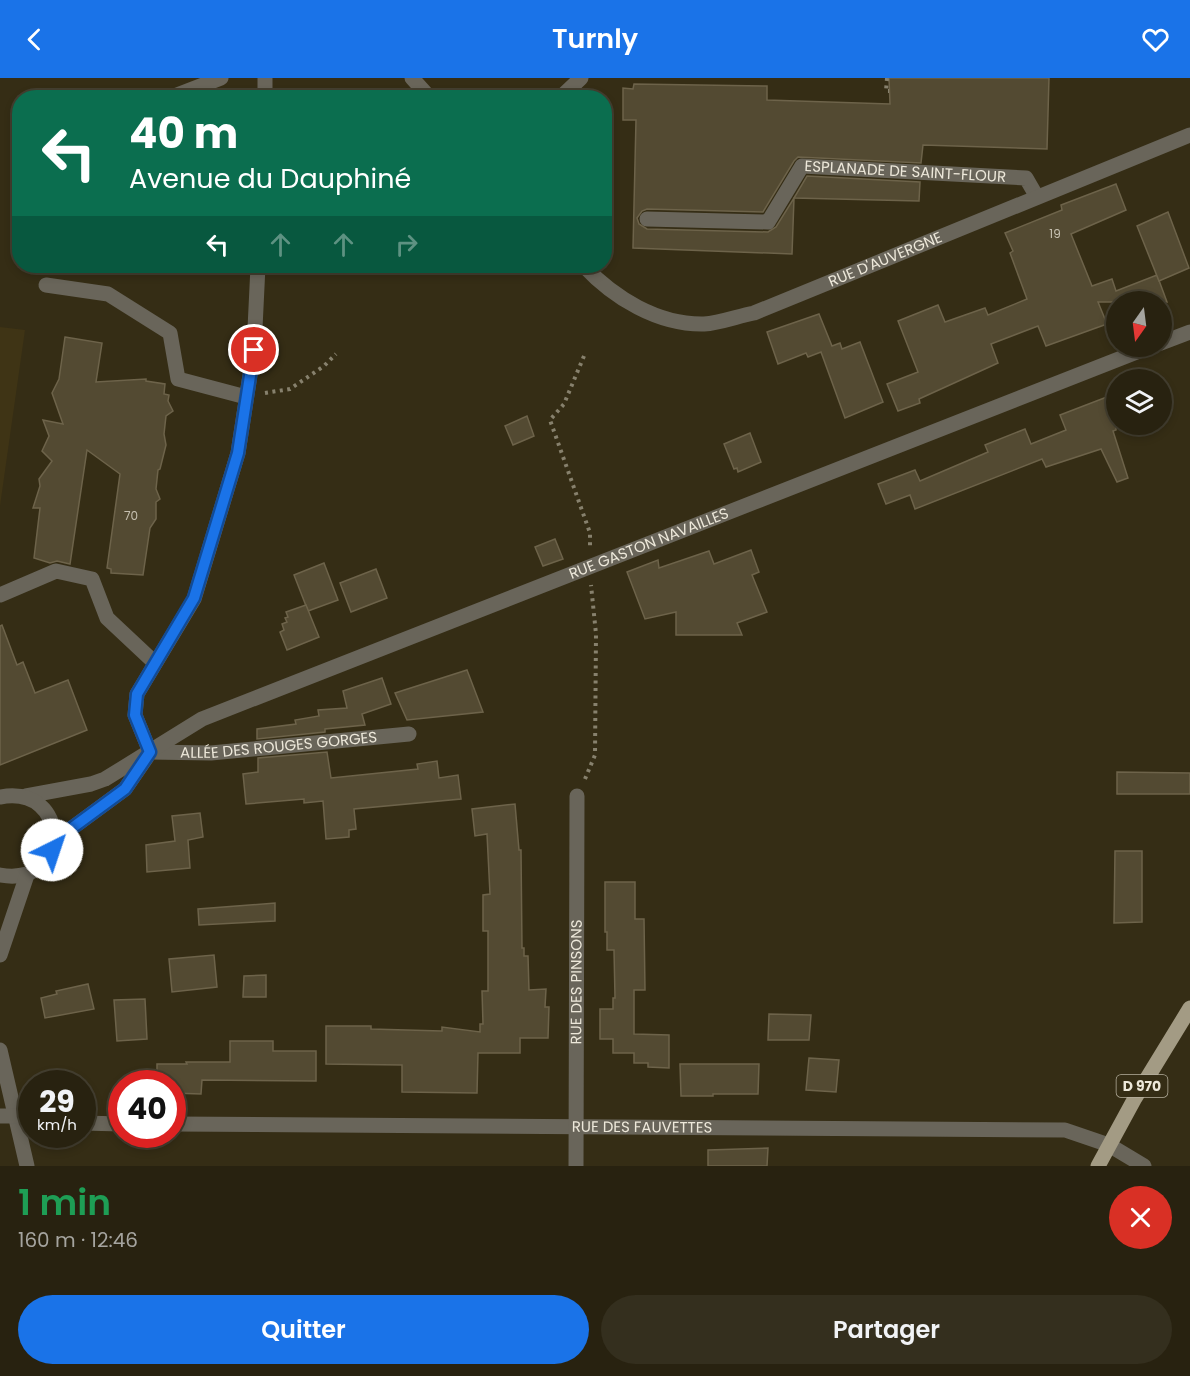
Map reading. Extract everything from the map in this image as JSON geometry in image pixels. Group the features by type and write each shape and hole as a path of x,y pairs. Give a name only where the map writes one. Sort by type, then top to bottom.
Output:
{"main road":[{"name":"D 970","path":"1098,1166 1135,1098 1190,1008"}],"street":[{"path":"190,90 221,78"},
{"path":"412,78 423,90"},
{"path":"568,90 581,78"},
{"name":"RUE D'AUVERGNE","path":"591,273 630,303 667,319 704,324 754,313 1190,135"},
{"name":"ESPLANADE DE SAINT-FLOUR","path":"647,219 768,222 802,166 1026,178 1037,197"},
{"path":"150,752 135,715 137,694 194,598 238,453 254,350 258,273"},
{"path":"46,285 108,294 170,333 177,379 246,397"},
{"path":"1172,339 1190,332"},
{"name":"RUE GASTON NAVAILLES","path":"0,796 13,794 26,796 91,784 105,779 202,719 1124,357"},
{"path":"0,595 56,571 92,579 107,618 155,663"},
{"name":"ALLÉE DES ROUGES GORGES","path":"150,752 211,753 409,734"},
{"name":"RUE GASTON NAVAILLES","path":"53,842 125,789 150,752"},
{"path":"0,875 12,877 27,875 48,858 54,829 49,815 39,804 26,796"},
{"name":"RUE DES PINSONS","path":"576,1166 577,796"},
{"path":"0,955 27,875"},
{"path":"0,1050 8,1116 27,1166"},
{"name":"RUE DES FAUVETTES","path":"186,1124 1065,1130 1109,1145 1144,1166"}],"path":[{"path":"887,78 886,91 890,91"},
{"path":"246,397 290,389 324,366 336,354"},
{"path":"577,796 595,755 596,634 590,568 590,533 550,420 564,404 584,357"}],"shaded area":[{"path":"0,327 25,330 0,506"}],"building":[{"path":"889,78 1049,78 1047,149 923,145 921,163 798,157 763,212 647,209 642,211 637,218 639,224 647,229 768,232 776,227 794,198 792,254 633,248 636,120 623,120 623,88 633,89 634,84 767,86 767,100 890,104"},
{"path":"807,176 920,182 919,201 794,198"},
{"path":"1116,184 1126,210 1071,234 1092,286 1112,279 1116,291 1106,291 1106,302 1098,302 1106,324 1046,346 1038,326 991,344 998,363 919,399 920,403 898,411 887,384 918,372 898,321 938,305 945,322 985,308 988,315 1027,299 1010,253 1013,251 1005,233 1062,210 1061,205"},
{"path":"1168,212 1189,268 1159,281 1137,226"},
{"path":"1157,275 1163,291 1116,291"},
{"path":"819,314 832,346 840,343 842,349 860,342 883,402 845,418 821,352 808,357 806,353 778,364 767,332"},
{"path":"65,337 102,343 96,382 146,379 146,381 165,384 164,394 169,395 168,401 173,411 166,416 164,434 166,445 158,470 156,489 160,499 156,502 156,519 150,528 143,575 111,573 111,569 107,568 120,474 87,450 70,564 57,561 50,563 34,558 40,508 33,508 40,486 39,479 52,461 42,451 49,436 43,420 63,424 52,393 59,379"},
{"path":"1106,397 1106,435 1114,435 1128,478 1117,482 1101,449 1046,467 1042,459 915,509 910,495 886,504 878,484 915,470 920,481 988,452 985,445 1025,429 1031,444 1066,430 1060,415"},
{"path":"527,416 534,436 513,445 505,426"},
{"path":"750,433 761,462 738,472 737,468 734,469 724,444"},
{"path":"555,539 563,559 543,566 535,547"},
{"path":"751,550 759,572 752,575 767,612 737,623 742,635 676,635 676,612 645,619 627,572 658,560 659,568 709,551 714,564"},
{"path":"324,563 338,600 308,611 294,575"},
{"path":"376,569 387,598 351,612 340,583"},
{"path":"306,605 319,637 287,650 280,632 284,630 282,624 287,622 286,612"},
{"path":"2,625 17,665 23,662 35,693 68,680 87,730 0,765 0,626"},
{"path":"467,670 483,712 407,720 395,693"},
{"path":"382,678 391,704 362,714 365,725 257,739 257,729 296,724 295,720 319,716 318,710 347,708 343,691"},
{"path":"327,752 331,778 418,769 417,764 437,761 439,778 458,775 461,799 354,809 356,829 349,830 349,837 326,839 323,801 304,803 304,799 246,804 243,774 258,772 258,758"},
{"path":"1117,772 1190,773 1190,794 1117,794"},
{"path":"515,804 519,850 521,850 522,948 524,948 524,956 528,956 529,990 546,989 545,1007 549,1007 548,1038 520,1038 520,1053 478,1053 477,1093 402,1092 402,1065 326,1064 326,1026 371,1026 371,1029 442,1031 442,1027 480,1032 480,1024 483,1024 482,991 488,991 488,931 483,931 483,895 490,894 487,834 475,836 472,809"},
{"path":"200,813 203,837 188,840 190,868 147,872 146,845 175,841 172,816"},
{"path":"1115,851 1142,851 1142,922 1114,923"},
{"path":"605,882 635,882 635,919 644,919 645,990 634,990 634,1034 669,1035 669,1068 648,1067 648,1063 634,1063 634,1053 613,1053 613,1039 600,1039 600,1009 613,1009 613,998 615,998 614,950 607,950 607,932 605,932"},
{"path":"275,903 275,921 199,925 198,909"},
{"path":"214,955 217,987 172,992 169,959"},
{"path":"266,975 266,997 243,997 244,976"},
{"path":"88,984 94,1009 45,1018 41,998 57,994 56,991"},
{"path":"145,999 147,1039 117,1041 114,1000"},
{"path":"769,1014 811,1015 809,1040 768,1040"},
{"path":"230,1041 273,1041 273,1051 316,1051 316,1081 202,1080 201,1094 186,1093 186,1070 157,1070 157,1064 230,1062"},
{"path":"809,1058 839,1060 836,1092 806,1090"},
{"path":"680,1064 759,1064 758,1094 681,1096"},
{"path":"768,1148 767,1166 708,1166 708,1150"}],"route":[{"path":"52,850 53,842 125,789 150,752 135,715 137,694 194,598 238,453 254,350"}]}
